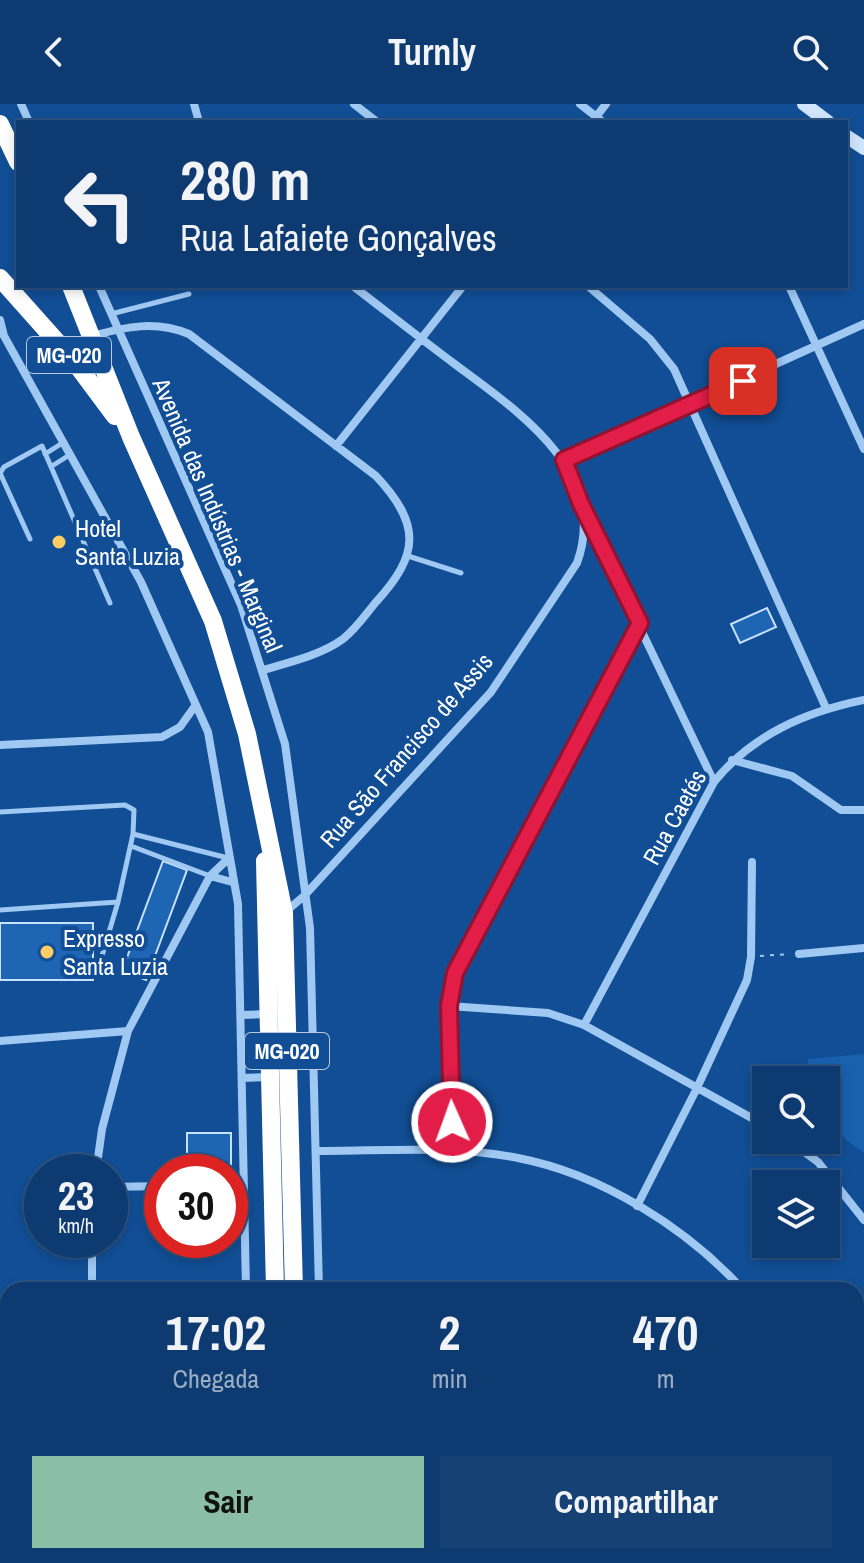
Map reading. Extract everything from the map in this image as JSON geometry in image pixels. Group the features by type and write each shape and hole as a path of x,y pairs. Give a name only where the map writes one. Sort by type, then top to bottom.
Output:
{"highway":[{"path":"0,155 3,130"},
{"path":"3,130 16,158"},
{"name":"MG-020","path":"0,278 74,361 131,437"},
{"name":"MG-020","path":"72,288 131,437 213,621 243,721 264,814 284,913 294,1282"},
{"name":"MG-020","path":"264,814 275,1282"}],"main road":[{"path":"804,104 825,120"}],"street":[{"path":"354,104 374,120"},
{"path":"580,104 597,120 606,104"},
{"name":"Avenida das Indústrias - Marginal","path":"100,288 241,605 285,744 310,928 319,1282"},
{"name":"Rua São Francisco de Assis","path":"284,913 304,896 491,692 577,563 582,548 581,504 564,460 533,423 356,288"},
{"path":"336,446 461,288"},
{"path":"590,288 650,339 674,369 693,404 826,708"},
{"path":"790,288 864,449"},
{"path":"0,320 2,337 72,454 141,582 208,732 238,904 243,1154"},
{"path":"564,460 864,324"},
{"path":"91,336 116,329 167,325 189,334 376,476 395,496 409,521 408,556 385,592 344,638 312,655 263,670"},
{"path":"581,504 714,782"},
{"path":"453,1151 449,1006 455,973 640,623"},
{"name":"Rua Caetés","path":"584,1025 714,782 732,760 797,719 826,708 864,700"},
{"path":"0,745 162,737 180,727 195,706"},
{"path":"732,760 792,776 841,810 864,810"},
{"path":"99,1154 102,1129 128,1031 210,876 229,858"},
{"path":"637,1206 747,980 751,957 752,862"},
{"path":"210,876 232,882"},
{"path":"799,954 864,948"},
{"path":"449,1006 548,1013 584,1025 752,1119"},
{"path":"242,1015 267,1014"},
{"path":"0,1041 128,1031"},
{"path":"242,1078 268,1077"},
{"path":"316,1151 453,1151 519,1158 579,1176 637,1206 683,1236 734,1282"},
{"path":"807,1154 818,1162 864,1220"},
{"path":"92,1258 92,1282"},
{"path":"245,1258 246,1282"}],"lane":[{"path":"110,315 189,294"},
{"path":"45,454 65,442"},
{"path":"30,539 1,470 42,446 110,603"},
{"path":"52,466 72,454"},
{"path":"408,556 461,573"},
{"path":"0,812 125,805 134,810 131,846 101,959"},
{"path":"133,834 229,858"},
{"path":"131,846 210,876"},
{"path":"0,910 118,902"}],"path":[{"path":"751,957 799,954"}],"shaded area":[{"path":"864,1054 864,1153 840,1133 840,1066 808,1066 808,1059"}],"building":[{"path":"767,608 776,627 740,643 731,624"},
{"path":"163,861 187,870 146,980 122,971"},
{"name":"Expresso Santa Luzia","path":"0,923 93,923 93,980 0,980"},
{"path":"187,1133 231,1133 231,1154 187,1154"}],"place":[{"name":"Hotel Santa Luzia","path":"59,542"},
{"name":"Expresso Santa Luzia","path":"47,952"}],"route":[{"path":"452,1122 449,1006 455,973 640,623 581,504 564,460 743,381"}]}
